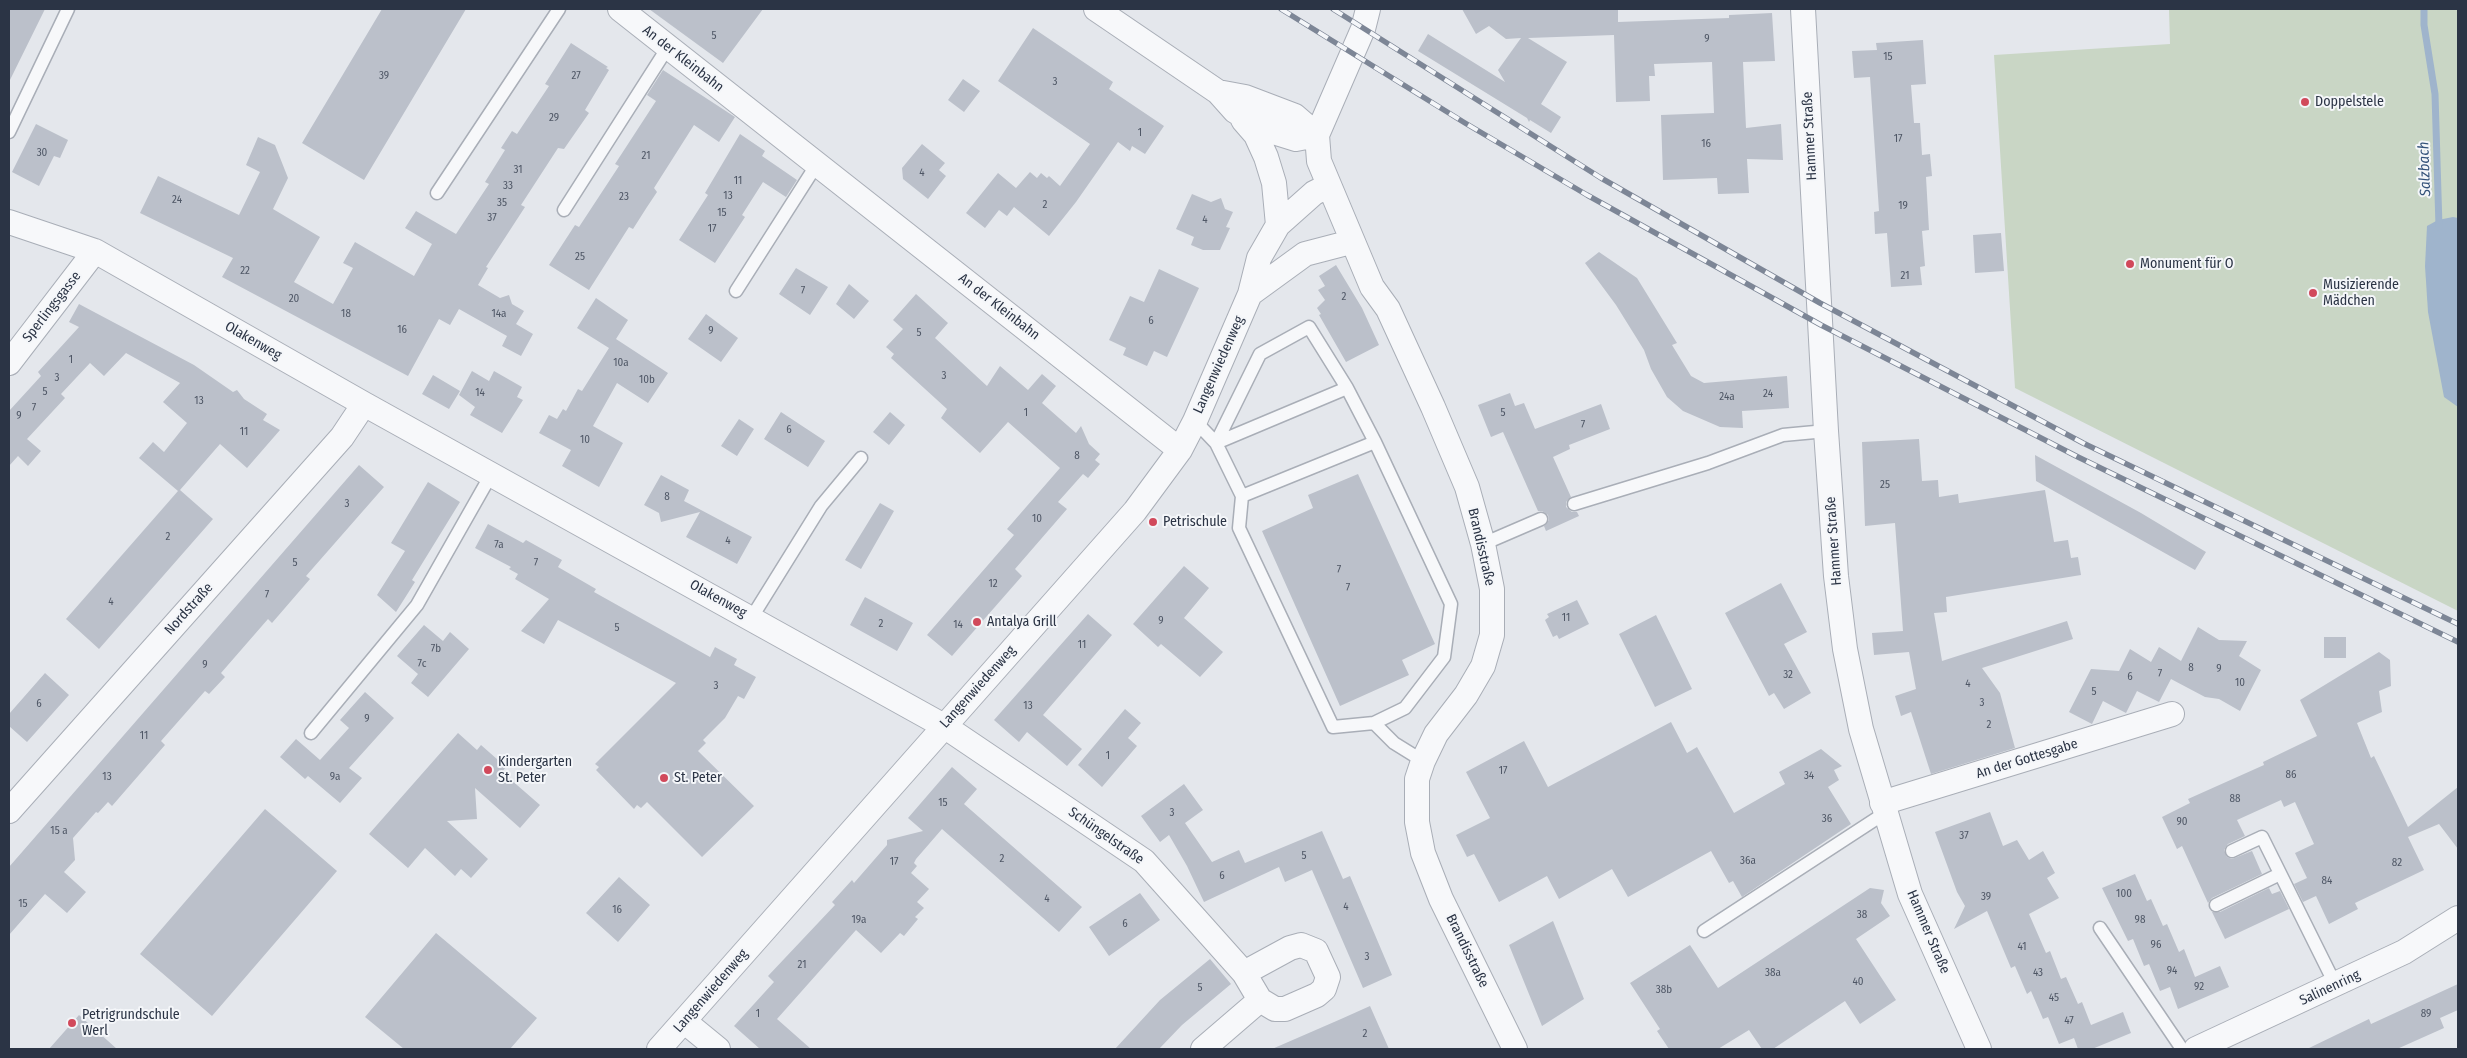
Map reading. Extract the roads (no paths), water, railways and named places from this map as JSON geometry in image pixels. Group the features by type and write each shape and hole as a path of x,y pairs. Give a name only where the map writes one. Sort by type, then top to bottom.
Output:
{"street":[{"name":"An der Kleinbahn","path":"620,9 1180,450"},
{"path":"1096,9 1218,92 1256,135 1266,157 1274,183 1278,226"},
{"path":"1328,186 1320,161 1317,135 1363,29 1368,9"},
{"name":"Hammer Straße","path":"1803,9 1826,431 1836,576 1845,648 1861,729 1910,894 1979,1049"},
{"path":"1218,92 1245,97 1295,116 1317,135"},
{"path":"1235,111 1276,134 1296,139 1317,135"},
{"name":"Langenwiedenweg","path":"660,1049 1135,511 1180,450 1195,421 1250,294 1259,258 1278,226 1314,193 1328,186"},
{"name":"Brandisstraße","path":"1328,186 1372,287 1388,309 1434,407 1467,487 1483,544 1492,589 1492,635 1483,666 1466,695 1436,734 1423,761 1418,779 1416,822 1423,853 1441,900 1515,1049"},
{"name":"Olakenweg","path":"9,222 95,251 364,404 752,617 944,726"},
{"path":"1250,294 1305,254 1352,242"},
{"name":"Sperlingsgasse","path":"9,363 95,251"},
{"name":"Nordstraße","path":"9,811 342,437 364,404"},
{"name":"An der Gottesgabe","path":"1883,808 2172,714"},
{"name":"Schüngelstraße","path":"944,726 1144,861 1244,973 1260,1000"},
{"name":"Salinenring","path":"2196,1049 2336,986 2404,952 2457,921"},
{"path":"1203,1049 1260,1000 1275,1008 1285,1010 1324,990 1328,977 1316,951 1301,945 1290,948 1257,964 1244,973"},
{"path":"685,1022 718,1049"}],"lane":[{"path":"9,132 68,9"},
{"path":"437,193 559,9"},
{"path":"564,210 668,47"},
{"path":"736,291 817,164"},
{"path":"1195,421 1216,443 1242,496 1239,528 1333,727 1374,722 1405,708 1444,657 1451,604 1375,442 1347,388 1309,327 1260,354 1216,443"},
{"path":"1216,443 1347,388"},
{"path":"1574,504 1708,463 1783,435 1826,431"},
{"path":"1242,496 1375,442"},
{"path":"752,617 821,506 861,458"},
{"path":"311,733 417,605 492,473"},
{"path":"1483,544 1541,519"},
{"path":"1374,722 1394,743 1423,761"},
{"path":"1704,931 1883,808"},
{"path":"2232,851 2262,837 2336,986"},
{"path":"2216,905 2280,874"},
{"path":"2100,928 2182,1049"}],"water":[{"path":"2458,218 2458,407 2444,397 2428,312 2425,266 2427,226 2438,220"}],"waterway":[{"name":"Salzbach","path":"2424,9 2424,25 2435,94 2439,227"}],"railway":[{"path":"1281,9 1465,123 1587,195 1821,325 2078,457 2458,642"},
{"path":"1333,9 1601,178 1820,303 2083,443 2458,624"}],"place":[{"name":"Doppelstele","path":"2305,102"},
{"name":"Monument für O","path":"2130,264"},
{"name":"Musizierende Mädchen","path":"2313,293"},
{"name":"Petrischule","path":"1153,522"},
{"name":"Antalya Grill","path":"977,622"},
{"name":"Kindergarten St. Peter","path":"488,770"},
{"name":"St. Peter","path":"664,778"},
{"name":"Petrigrundschule Werl","path":"72,1023"}]}
